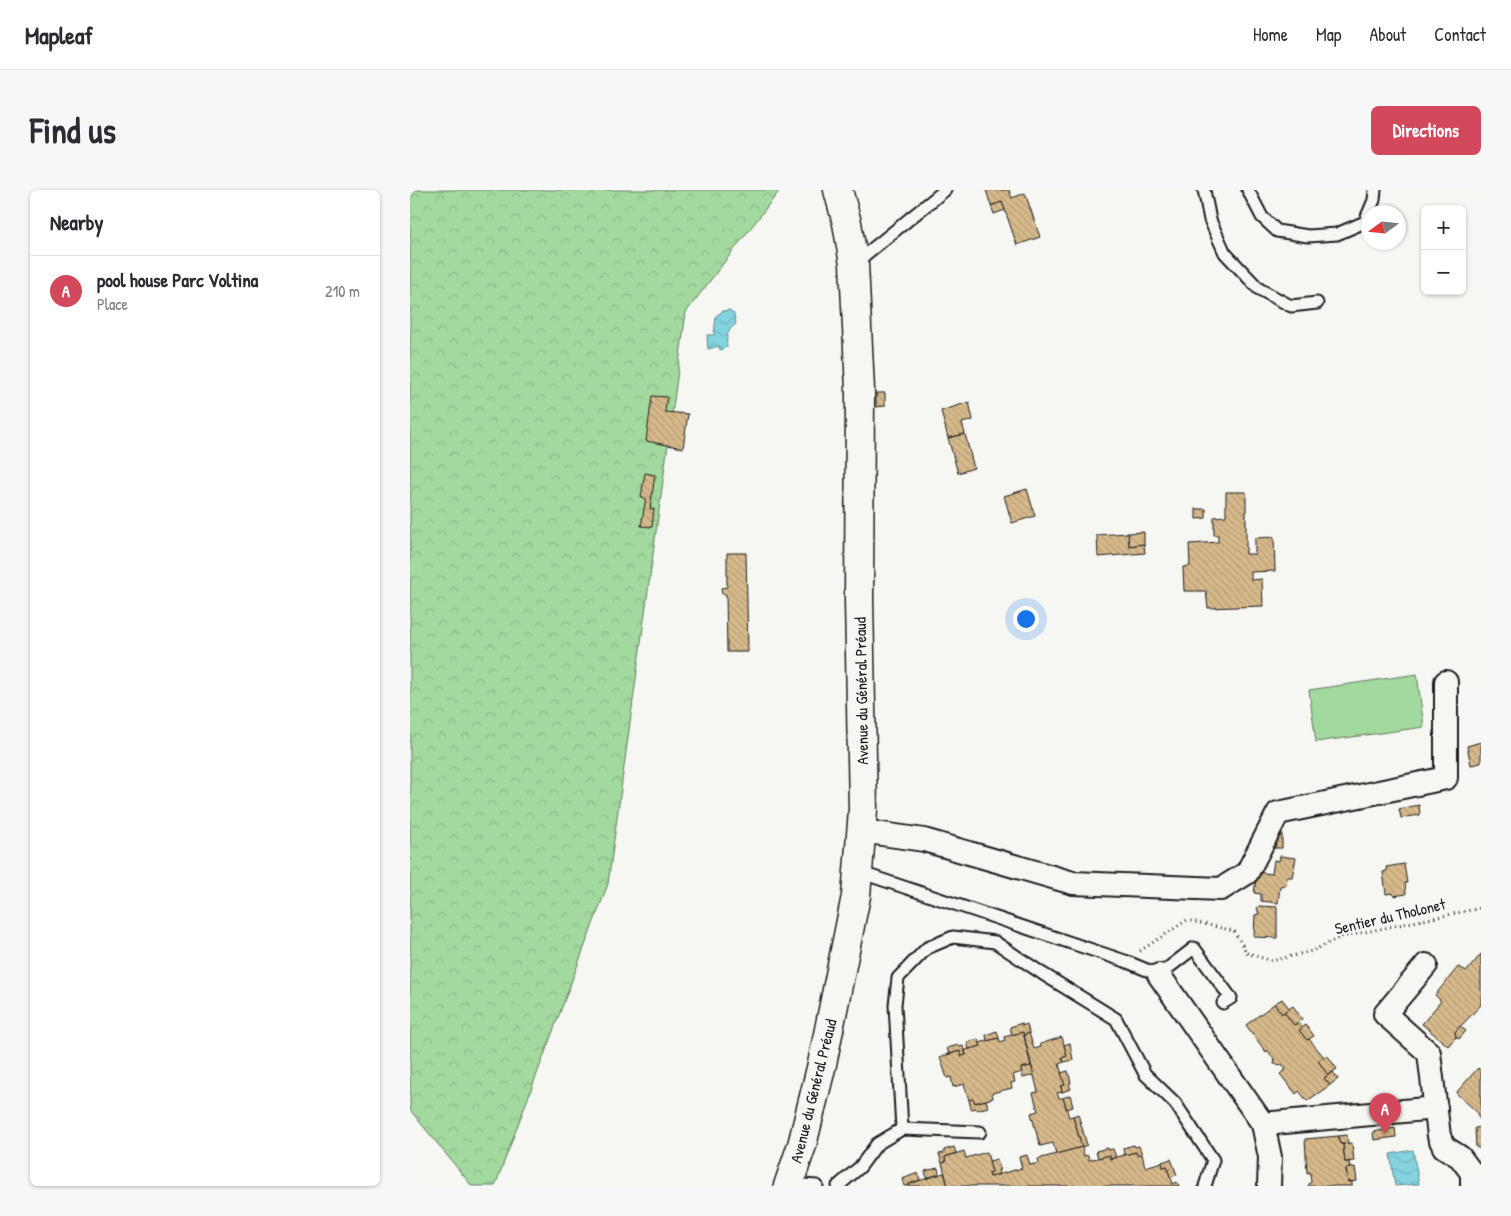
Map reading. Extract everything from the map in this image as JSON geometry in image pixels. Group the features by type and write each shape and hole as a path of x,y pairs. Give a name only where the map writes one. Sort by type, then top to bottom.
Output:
{"street":[{"name":"Avenue du Général Préaud","path":"788,1185 802,1145 822,1064 856,896 862,831 859,593 860,390 854,264 847,223 838,190"},
{"path":"862,831 924,840 1072,883 1221,889 1247,873 1278,812 1446,778 1446,682"},
{"path":"1426,965 1384,1014 1429,1052 1439,1136 1444,1147 1460,1157 1472,1173 1472,1186"},
{"path":"1159,975 1263,1124 1270,1157 1269,1186"},
{"path":"1263,1124 1436,1108"}],"lane":[{"path":"854,264 945,190"},
{"path":"1204,190 1210,220 1225,253 1259,289 1291,306 1317,303"},
{"path":"1248,190 1262,217 1277,230 1308,236 1337,234 1361,224"},
{"path":"1372,205 1375,190"},
{"path":"859,872 1125,961 1159,975 1194,948 1231,998 1223,1003"},
{"path":"902,1129 895,1004 898,978 927,948 953,937 995,942 1116,1019 1145,1074 1175,1103 1213,1160 1204,1186"},
{"path":"838,1186 860,1167 877,1144 902,1129 980,1132"},
{"path":"788,1185 817,1186"}],"path":[{"name":"Sentier du Tholonet","path":"1125,961 1187,920 1234,931 1247,953 1272,961 1312,951 1341,937 1481,908"}],"green space":[{"path":"410,190 780,190 686,312 608,884 495,1186 472,1186 410,1110"},
{"path":"1417,674 1424,727 1316,742 1309,690"}],"water":[{"path":"730,310 734,314 736,324 728,334 727,347 720,350 719,346 708,349 707,335 714,335 716,316 723,311"},
{"path":"1413,1150 1419,1184 1395,1186 1390,1154"}],"building":[{"path":"986,190 1009,190 1012,198 1025,193 1040,237 1017,245 1002,202 991,206"},
{"path":"1002,202 1005,210 994,214 991,206"},
{"path":"876,393 885,393 885,406 876,407"},
{"path":"652,396 667,397 665,412 688,414 683,448 646,441"},
{"path":"969,402 973,420 962,423 965,434 948,438 941,411"},
{"path":"965,434 974,468 958,473 948,438"},
{"path":"645,473 655,475 650,509 654,509 652,527 641,526 646,498 641,497"},
{"path":"1027,489 1035,516 1012,523 1004,496"},
{"path":"1226,492 1246,492 1246,554 1255,554 1255,538 1274,537 1275,571 1251,572 1251,580 1262,579 1263,606 1208,608 1206,591 1184,591 1183,567 1190,566 1189,544 1218,542 1218,535 1214,535 1214,517 1226,516"},
{"path":"1196,509 1206,509 1206,518 1196,519"},
{"path":"1144,532 1144,544 1129,546 1128,533"},
{"path":"1128,533 1129,546 1144,544 1145,553 1098,557 1097,535"},
{"path":"727,553 746,553 748,652 727,652 726,594 722,594 721,588 727,587"},
{"path":"1481,742 1481,763 1471,765 1467,746"},
{"path":"1419,805 1420,815 1401,818 1399,809"},
{"path":"1282,833 1282,848 1274,848 1274,836"},
{"path":"1280,856 1296,858 1292,877 1287,877 1286,885 1280,886 1278,903 1261,901 1261,894 1254,893 1257,872 1272,874 1274,860 1279,861"},
{"path":"1404,864 1407,883 1405,883 1406,894 1394,896 1393,893 1386,894 1383,872 1387,871 1386,867"},
{"path":"1259,906 1277,907 1277,938 1254,937 1255,915 1259,914 1257,908"},
{"path":"1481,954 1481,1005 1455,1032 1456,1037 1448,1046 1422,1024 1441,1001 1435,995 1458,967 1467,971"},
{"path":"1282,999 1289,1008 1282,1014 1274,1004"},
{"path":"1274,1004 1282,1014 1284,1012 1294,1025 1298,1023 1303,1028 1299,1030 1324,1057 1318,1061 1328,1075 1324,1078 1330,1085 1307,1101 1299,1091 1296,1094 1280,1074 1286,1069 1283,1065 1274,1064 1275,1060 1267,1050 1266,1052 1246,1025"},
{"path":"1293,1006 1302,1019 1294,1025 1284,1012"},
{"path":"1022,1023 1022,1026 1027,1024 1029,1033 1024,1035 1023,1032 1012,1035 1010,1027"},
{"path":"1306,1025 1314,1036 1307,1040 1299,1030"},
{"path":"1460,1026 1466,1031 1459,1039 1456,1037 1455,1032"},
{"path":"997,1031 999,1038 987,1041 986,1035"},
{"path":"1023,1032 1031,1066 1021,1068 1022,1072 1013,1075 1015,1082 1011,1083 1012,1088 992,1093 993,1098 975,1103 973,1099 969,1100 964,1084 953,1087 951,1077 947,1078 940,1057 960,1051 961,1056 966,1055 965,1050 981,1046 979,1043 999,1038 1000,1042 1005,1040 1004,1037"},
{"path":"1029,1033 1034,1049 1041,1047 1040,1044 1062,1037 1067,1056 1062,1058 1064,1062 1059,1064 1065,1085 1061,1086 1062,1092 1057,1093 1059,1098 1063,1098 1069,1117 1073,1116 1082,1147 1056,1154 1053,1143 1040,1146 1031,1113 1038,1111 1033,1093 1038,1092 1024,1035"},
{"path":"978,1039 981,1046 969,1049 967,1042"},
{"path":"1070,1043 1073,1060 1064,1062 1062,1058 1067,1056 1064,1045"},
{"path":"959,1045 960,1047 963,1046 966,1055 961,1056 960,1051 949,1054 947,1048"},
{"path":"1327,1055 1337,1069 1328,1075 1318,1061"},
{"path":"1031,1066 1034,1075 1023,1078 1021,1068"},
{"path":"1478,1068 1481,1071 1481,1121 1477,1115 1478,1113 1456,1093"},
{"path":"1068,1071 1071,1089 1062,1092 1061,1086 1065,1085 1061,1073"},
{"path":"1333,1072 1338,1079 1330,1085 1324,1078"},
{"path":"1070,1095 1073,1107 1067,1109 1063,1098"},
{"path":"973,1099 975,1103 986,1100 988,1107 977,1110 976,1108 971,1109 969,1100"},
{"path":"1078,1114 1087,1145 1082,1147 1073,1116"},
{"path":"1481,1127 1481,1149 1476,1147 1475,1128"},
{"path":"1395,1128 1396,1137 1374,1140 1373,1132"},
{"path":"1347,1135 1348,1144 1340,1144 1338,1136"},
{"path":"1338,1136 1340,1144 1343,1144 1345,1162 1349,1162 1350,1168 1346,1169 1348,1182 1352,1181 1352,1186 1309,1186 1311,1182 1310,1172 1307,1173 1305,1139"},
{"path":"1352,1143 1354,1161 1345,1162 1343,1144"},
{"path":"1134,1145 1135,1147 1139,1146 1142,1154 1137,1155 1136,1152 1124,1155 1123,1148"},
{"path":"954,1147 956,1153 945,1157 946,1162 942,1163 939,1154 944,1153 944,1150"},
{"path":"1082,1147 1084,1156 1088,1155 1089,1160 1110,1155 1110,1159 1136,1152 1137,1155 1142,1154 1145,1167 1162,1162 1163,1167 1167,1166 1173,1184 1177,1182 1179,1186 948,1186 942,1163 946,1162 945,1157 964,1151 966,1158 987,1152 992,1172 989,1173 990,1177 1022,1168 1019,1157 1027,1155 1030,1165 1039,1163 1038,1159"},
{"path":"1108,1148 1108,1150 1113,1149 1116,1157 1110,1159 1110,1155 1098,1158 1096,1151"},
{"path":"997,1159 1000,1170 998,1170 999,1174 990,1177 989,1173 992,1172 989,1161"},
{"path":"1171,1159 1177,1175 1170,1177 1167,1166 1163,1167 1162,1162"},
{"path":"1355,1167 1357,1181 1348,1182 1346,1169"},
{"path":"938,1168 939,1174 927,1178 925,1171"},
{"path":"918,1173 920,1180 909,1184 909,1186 904,1186 902,1179"},
{"path":"944,1173 948,1186 909,1186 909,1184"}],"place":[{"name":"pool house Parc Voltina","path":"1385,1134"}]}
